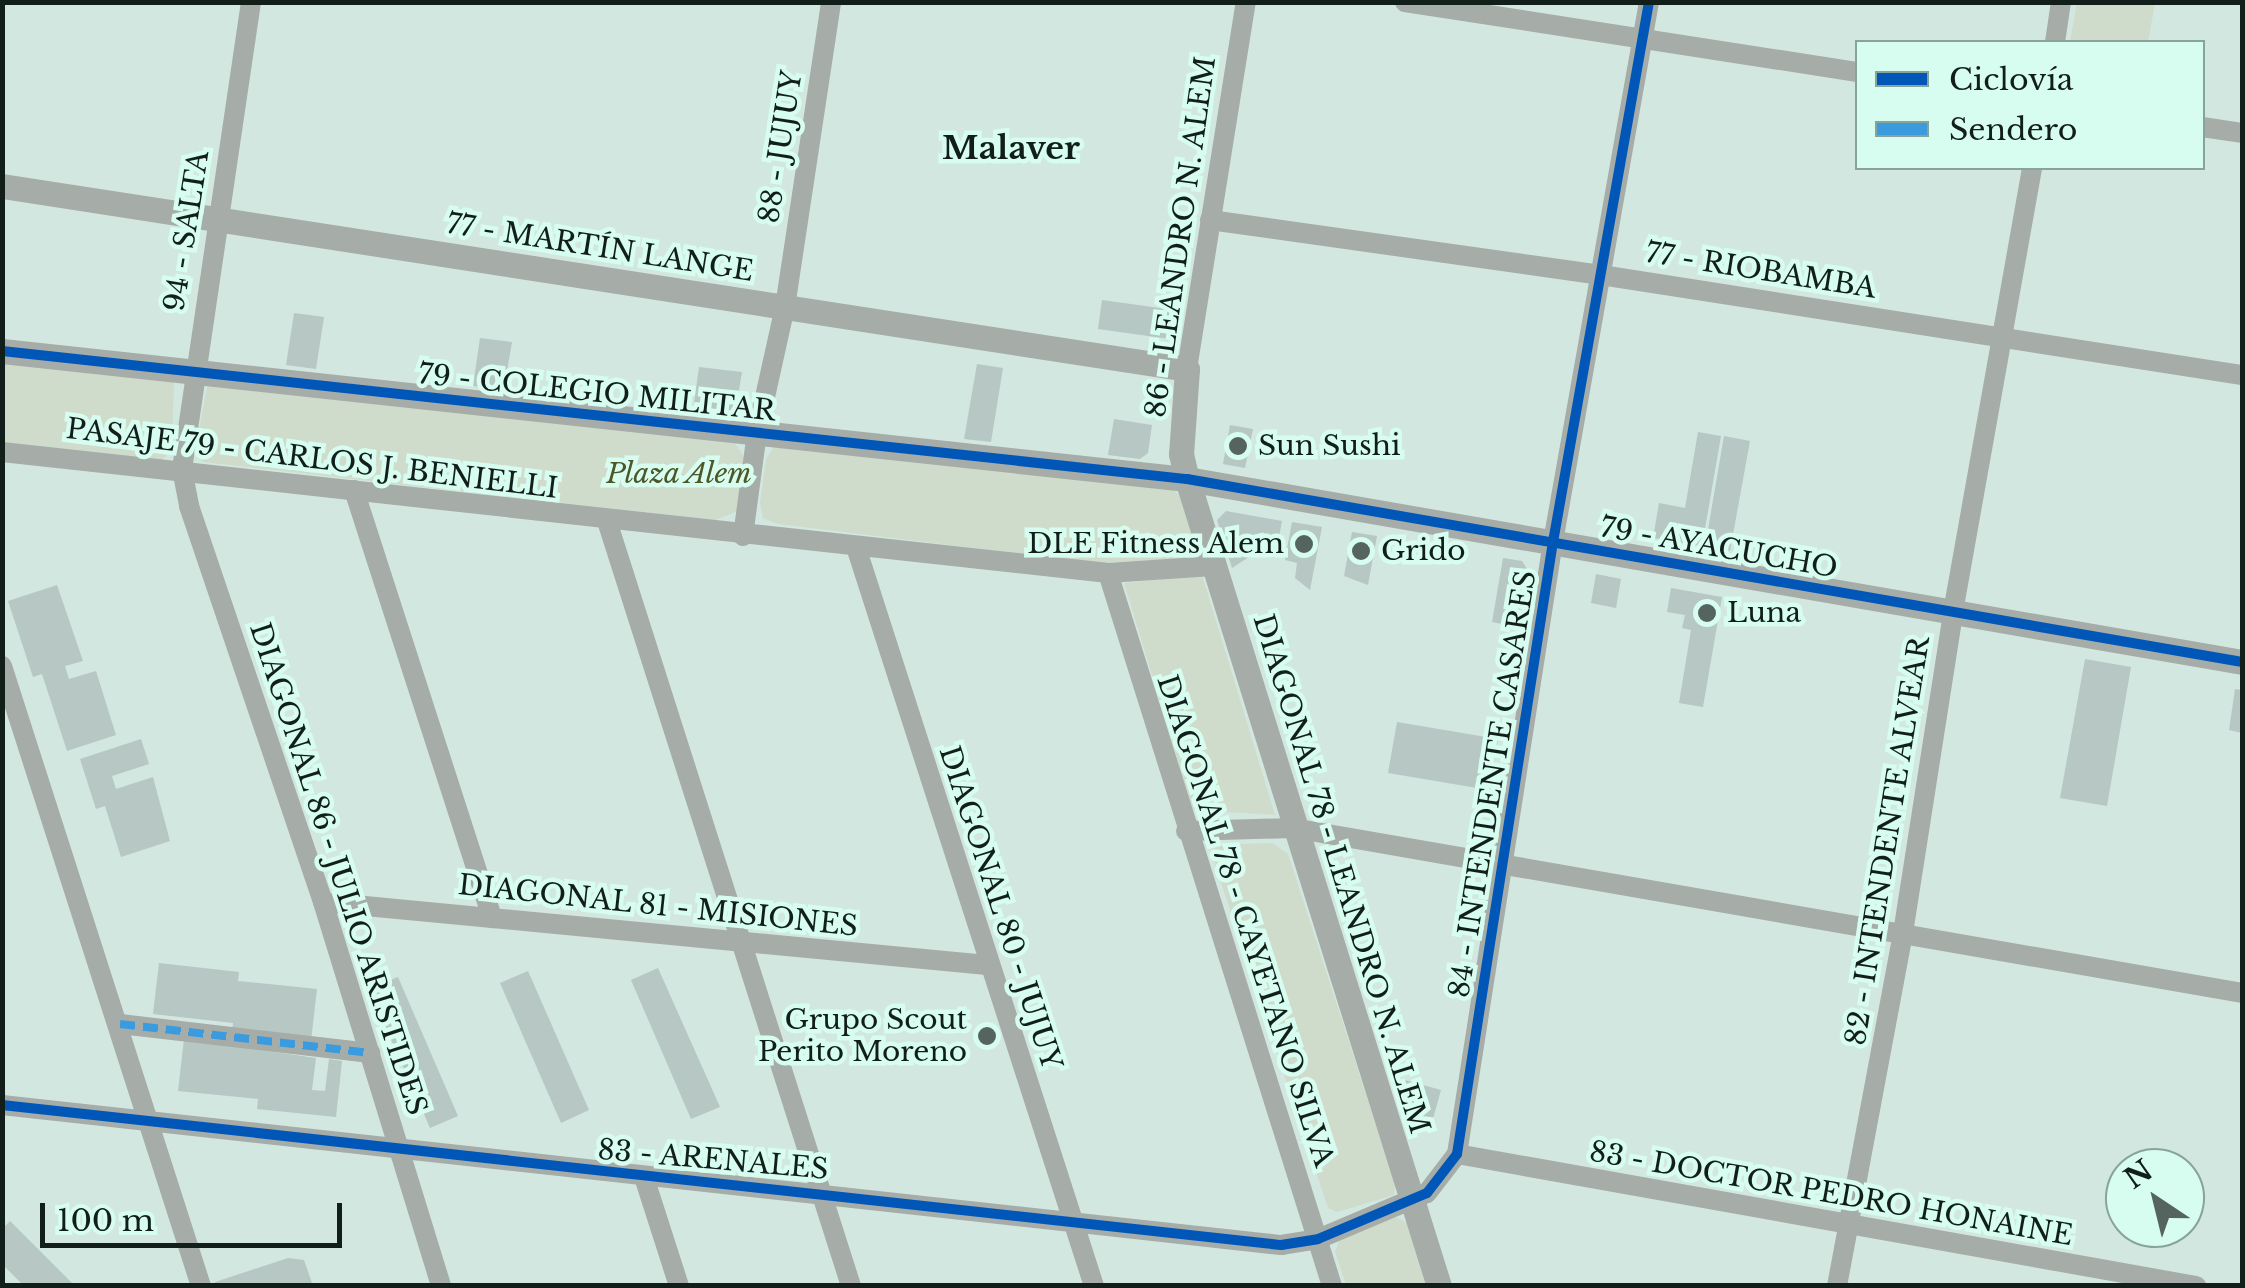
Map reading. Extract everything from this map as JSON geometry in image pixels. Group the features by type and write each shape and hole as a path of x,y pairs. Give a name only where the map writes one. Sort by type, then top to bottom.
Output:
{"street":[{"name":"94 - SALTA","path":"182,469 216,218 251,2"},
{"name":"88 - JUJUY","path":"743,536 757,433 785,308 831,2"},
{"name":"86 - LEANDRO N. ALEM","path":"1186,479 1181,454 1188,370 1246,2"},
{"path":"1406,2 1855,72"},
{"name":"84 - INTENDENTE CASARES","path":"1413,1202 1440,1180 1456,1154 1553,542 1648,2"},
{"path":"2055,40 2062,2"},
{"path":"2205,127 2242,133"},
{"name":"82 - INTENDENTE ALVEAR","path":"1837,1286 1903,933 1953,612 2032,170"},
{"name":"77 - MARTÍN LANGE","path":"2,186 1188,370"},
{"name":"77 - RIOBAMBA","path":"1210,220 1600,275 2242,375"},
{"name":"79 - COLEGIO MILITAR","path":"2,351 1186,479"},
{"name":"PASAJE 79 - CARLOS J. BENIELLI","path":"2,452 1108,573 1212,566"},
{"name":"DIAGONAL 86 - JULIO ARISTIDES","path":"182,469 189,506 323,902 441,1286"},
{"name":"79 - AYACUCHO","path":"1186,479 2242,662"},
{"name":"DIAGONAL 78 - LEANDRO N. ALEM","path":"1186,479 1439,1286"},
{"path":"354,490 492,918"},
{"path":"607,521 851,1286"},
{"name":"DIAGONAL 80 - JUJUY","path":"856,547 1094,1286"},
{"name":"DIAGONAL 78 - CAYETANO SILVA","path":"1108,573 1332,1286"},
{"path":"2,666 202,1286"},
{"path":"1186,831 1293,828 2242,993"},
{"name":"DIAGONAL 81 - MISIONES","path":"323,902 988,965"},
{"path":"120,1024 370,1052"},
{"name":"83 - ARENALES","path":"2,1104 400,1152 1073,1219 1281,1246 1318,1239 1413,1202"},
{"name":"83 - DOCTOR PEDRO HONAINE","path":"1456,1154 2196,1286"},
{"path":"644,1176 679,1286"}],"green space":[{"path":"2077,2 2155,3 2148,40 2070,40"},
{"path":"2,360 174,380 172,451 161,460 3,445"},
{"name":"Plaza Alem","path":"208,382 732,439 745,458 738,511 715,520 203,462 195,451"},
{"name":"Plaza Alem","path":"774,447 1170,488 1181,496 1198,553 1191,558 1097,563 778,524 763,518 760,503 766,459"},
{"path":"1202,575 1275,815 1193,810 1124,583"},
{"path":"1272,843 1288,854 1395,1184 1394,1195 1337,1212 1328,1208 1213,858 1214,845"},
{"path":"1396,1217 1409,1224 1428,1285 1346,1285 1335,1252 1341,1237"}],"building":[{"path":"1102,300 1174,310 1170,339 1098,329"},
{"path":"294,313 324,317 316,369 286,365"},
{"path":"480,338 512,342 504,389 473,386"},
{"path":"977,364 1003,368 991,442 964,439"},
{"path":"699,367 742,372 735,414 693,410"},
{"path":"1114,419 1152,425 1148,453 1140,459 1108,455"},
{"name":"Sun Sushi","path":"1230,425 1253,429 1245,468 1223,464"},
{"path":"1698,432 1721,436 1702,546 1653,538 1659,503 1685,508"},
{"path":"1724,436 1750,441 1730,551 1705,547"},
{"path":"1226,511 1282,521 1275,558 1252,555 1232,568 1217,520"},
{"name":"DLE Fitness Alem","path":"1292,522 1322,527 1310,590 1295,578 1297,563 1285,560"},
{"path":"1352,532 1377,536 1368,585 1344,576"},
{"path":"1503,558 1522,561 1527,569 1517,627 1492,622"},
{"path":"1596,574 1621,579 1616,608 1591,603"},
{"path":"57,585 83,661 65,666 69,679 96,671 116,735 67,751 42,674 33,677 8,601"},
{"path":"1671,588 1722,597 1703,707 1679,703 1691,630 1682,628 1685,615 1667,612"},
{"path":"2085,659 2131,667 2107,806 2060,798"},
{"path":"2235,689 2242,690 2242,733 2229,730"},
{"path":"1397,722 1498,739 1489,790 1388,773"},
{"path":"141,739 149,764 112,776 116,789 153,777 170,841 121,857 105,806 96,809 80,759"},
{"path":"159,963 239,972 238,981 317,989 311,1041 232,1033 233,1023 153,1014"},
{"path":"658,968 720,1107 691,1119 631,980"},
{"path":"528,971 589,1110 561,1123 500,983"},
{"path":"398,977 458,1116 430,1128 369,989"},
{"path":"184,1039 316,1058 312,1090 325,1091 329,1059 342,1061 336,1117 257,1109 258,1099 178,1091"},
{"path":"1405,1080 1441,1090 1431,1126 1414,1122 1418,1108 1408,1105 1411,1095 1402,1093"},
{"path":"10,1221 75,1286 24,1286 2,1264 2,1229"},
{"path":"288,1258 304,1260 313,1286 216,1286 215,1282"}],"marked path":[{"path":"120,1024 370,1053"}],"cycle path":[{"path":"2,1105 1281,1245 1318,1239 1427,1193 1457,1154 1553,542 1649,2"},
{"path":"2,351 1187,479 2242,662"}],"place":[{"name":"Sun Sushi","path":"1238,446"},
{"name":"DLE Fitness Alem","path":"1304,544"},
{"name":"Grido","path":"1361,551"},
{"name":"Luna","path":"1707,613"},
{"name":"Grupo Scout Perito Moreno","path":"987,1036"}],"district":[{"name":"Malaver","path":"1011,148"}]}
